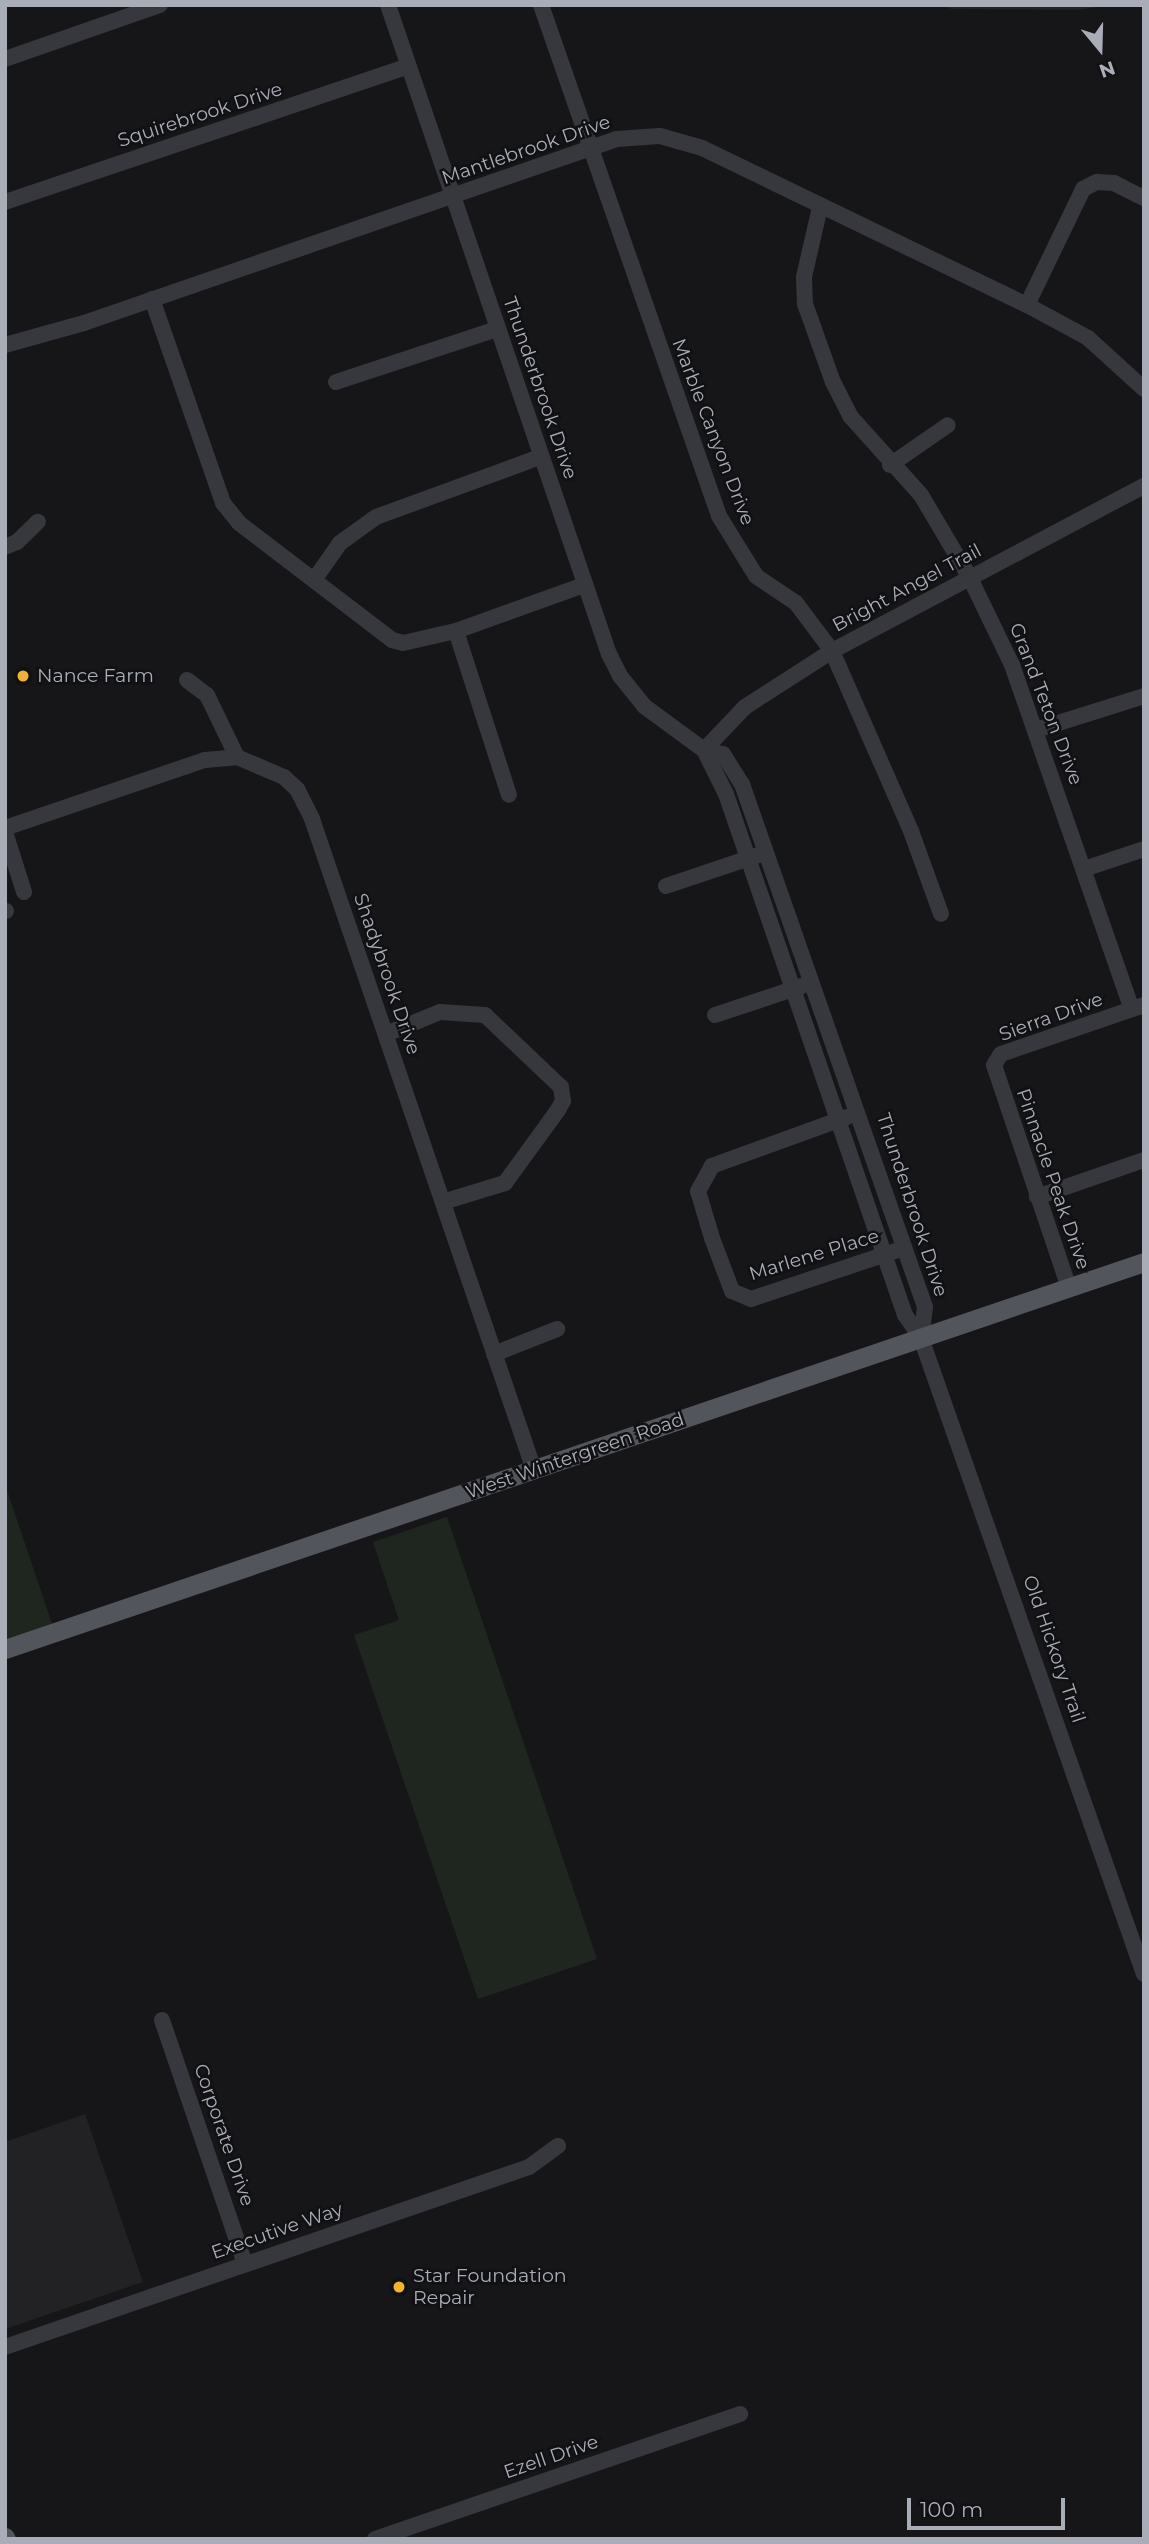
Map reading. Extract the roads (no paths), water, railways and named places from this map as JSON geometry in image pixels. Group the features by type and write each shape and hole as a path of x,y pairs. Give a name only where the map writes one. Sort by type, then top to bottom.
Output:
{"main road":[{"name":"West Wintergreen Road","path":"5,1649 1144,1262"}],"street":[{"path":"5,59 160,5"},
{"name":"Thunderbrook Drive","path":"387,5 584,585 620,677 645,706 704,750 723,754 742,784 925,1307 921,1338"},
{"name":"Marble Canyon Drive","path":"541,5 719,516 756,576 796,603 832,651 911,831 941,914"},
{"name":"Squirebrook Drive","path":"5,202 408,66"},
{"name":"Mantlebrook Drive","path":"5,345 152,299 617,139 660,136 702,148 820,207 1027,304 1088,338 1144,388"},
{"path":"1027,304 1083,189 1097,182 1114,183 1144,198"},
{"name":"Grand Teton Drive","path":"820,207 804,276 805,304 833,382 851,417 890,465 921,495 970,578 1012,665 1084,869 1138,1007"},
{"path":"152,299 223,503 239,523 392,640 403,643 456,631 584,585"},
{"path":"336,382 498,329"},
{"path":"890,465 948,425"},
{"path":"314,580 340,544 376,517 540,457"},
{"name":"Bright Angel Trail","path":"704,750 745,707 832,651 1144,486"},
{"path":"5,547 17,542 38,522"},
{"path":"456,631 509,794"},
{"path":"187,680 207,695 237,757"},
{"path":"1036,730 1144,696"},
{"name":"Thunderbrook Drive","path":"704,750 747,856 905,1315 921,1338"},
{"name":"Shadybrook Drive","path":"5,830 205,760 237,757 284,777 297,789 312,819 534,1470"},
{"path":"5,830 24,892"},
{"path":"1084,869 1144,849"},
{"path":"666,886 747,856 767,855"},
{"path":"715,1015 811,983"},
{"name":"Sierra Drive","path":"997,1084 994,1065 1001,1054 1138,1007"},
{"path":"386,1034 440,1012 485,1015 561,1087 564,1101 505,1183 443,1202"},
{"name":"Pinnacle Peak Drive","path":"997,1084 1069,1288"},
{"name":"Marlene Place","path":"859,1113 712,1166 698,1191 712,1238 732,1292 751,1299 904,1248"},
{"path":"1037,1197 1144,1160"},
{"path":"494,1354 557,1329"},
{"name":"Old Hickory Trail","path":"921,1338 1144,1974"},
{"name":"Corporate Drive","path":"162,2020 245,2264"},
{"name":"Executive Way","path":"5,2347 528,2167 558,2146"},
{"name":"Ezell Drive","path":"375,2539 740,2413"}],"place":[{"name":"Nance Farm","path":"23,676"},
{"name":"Star Foundation Repair","path":"399,2287"}]}
